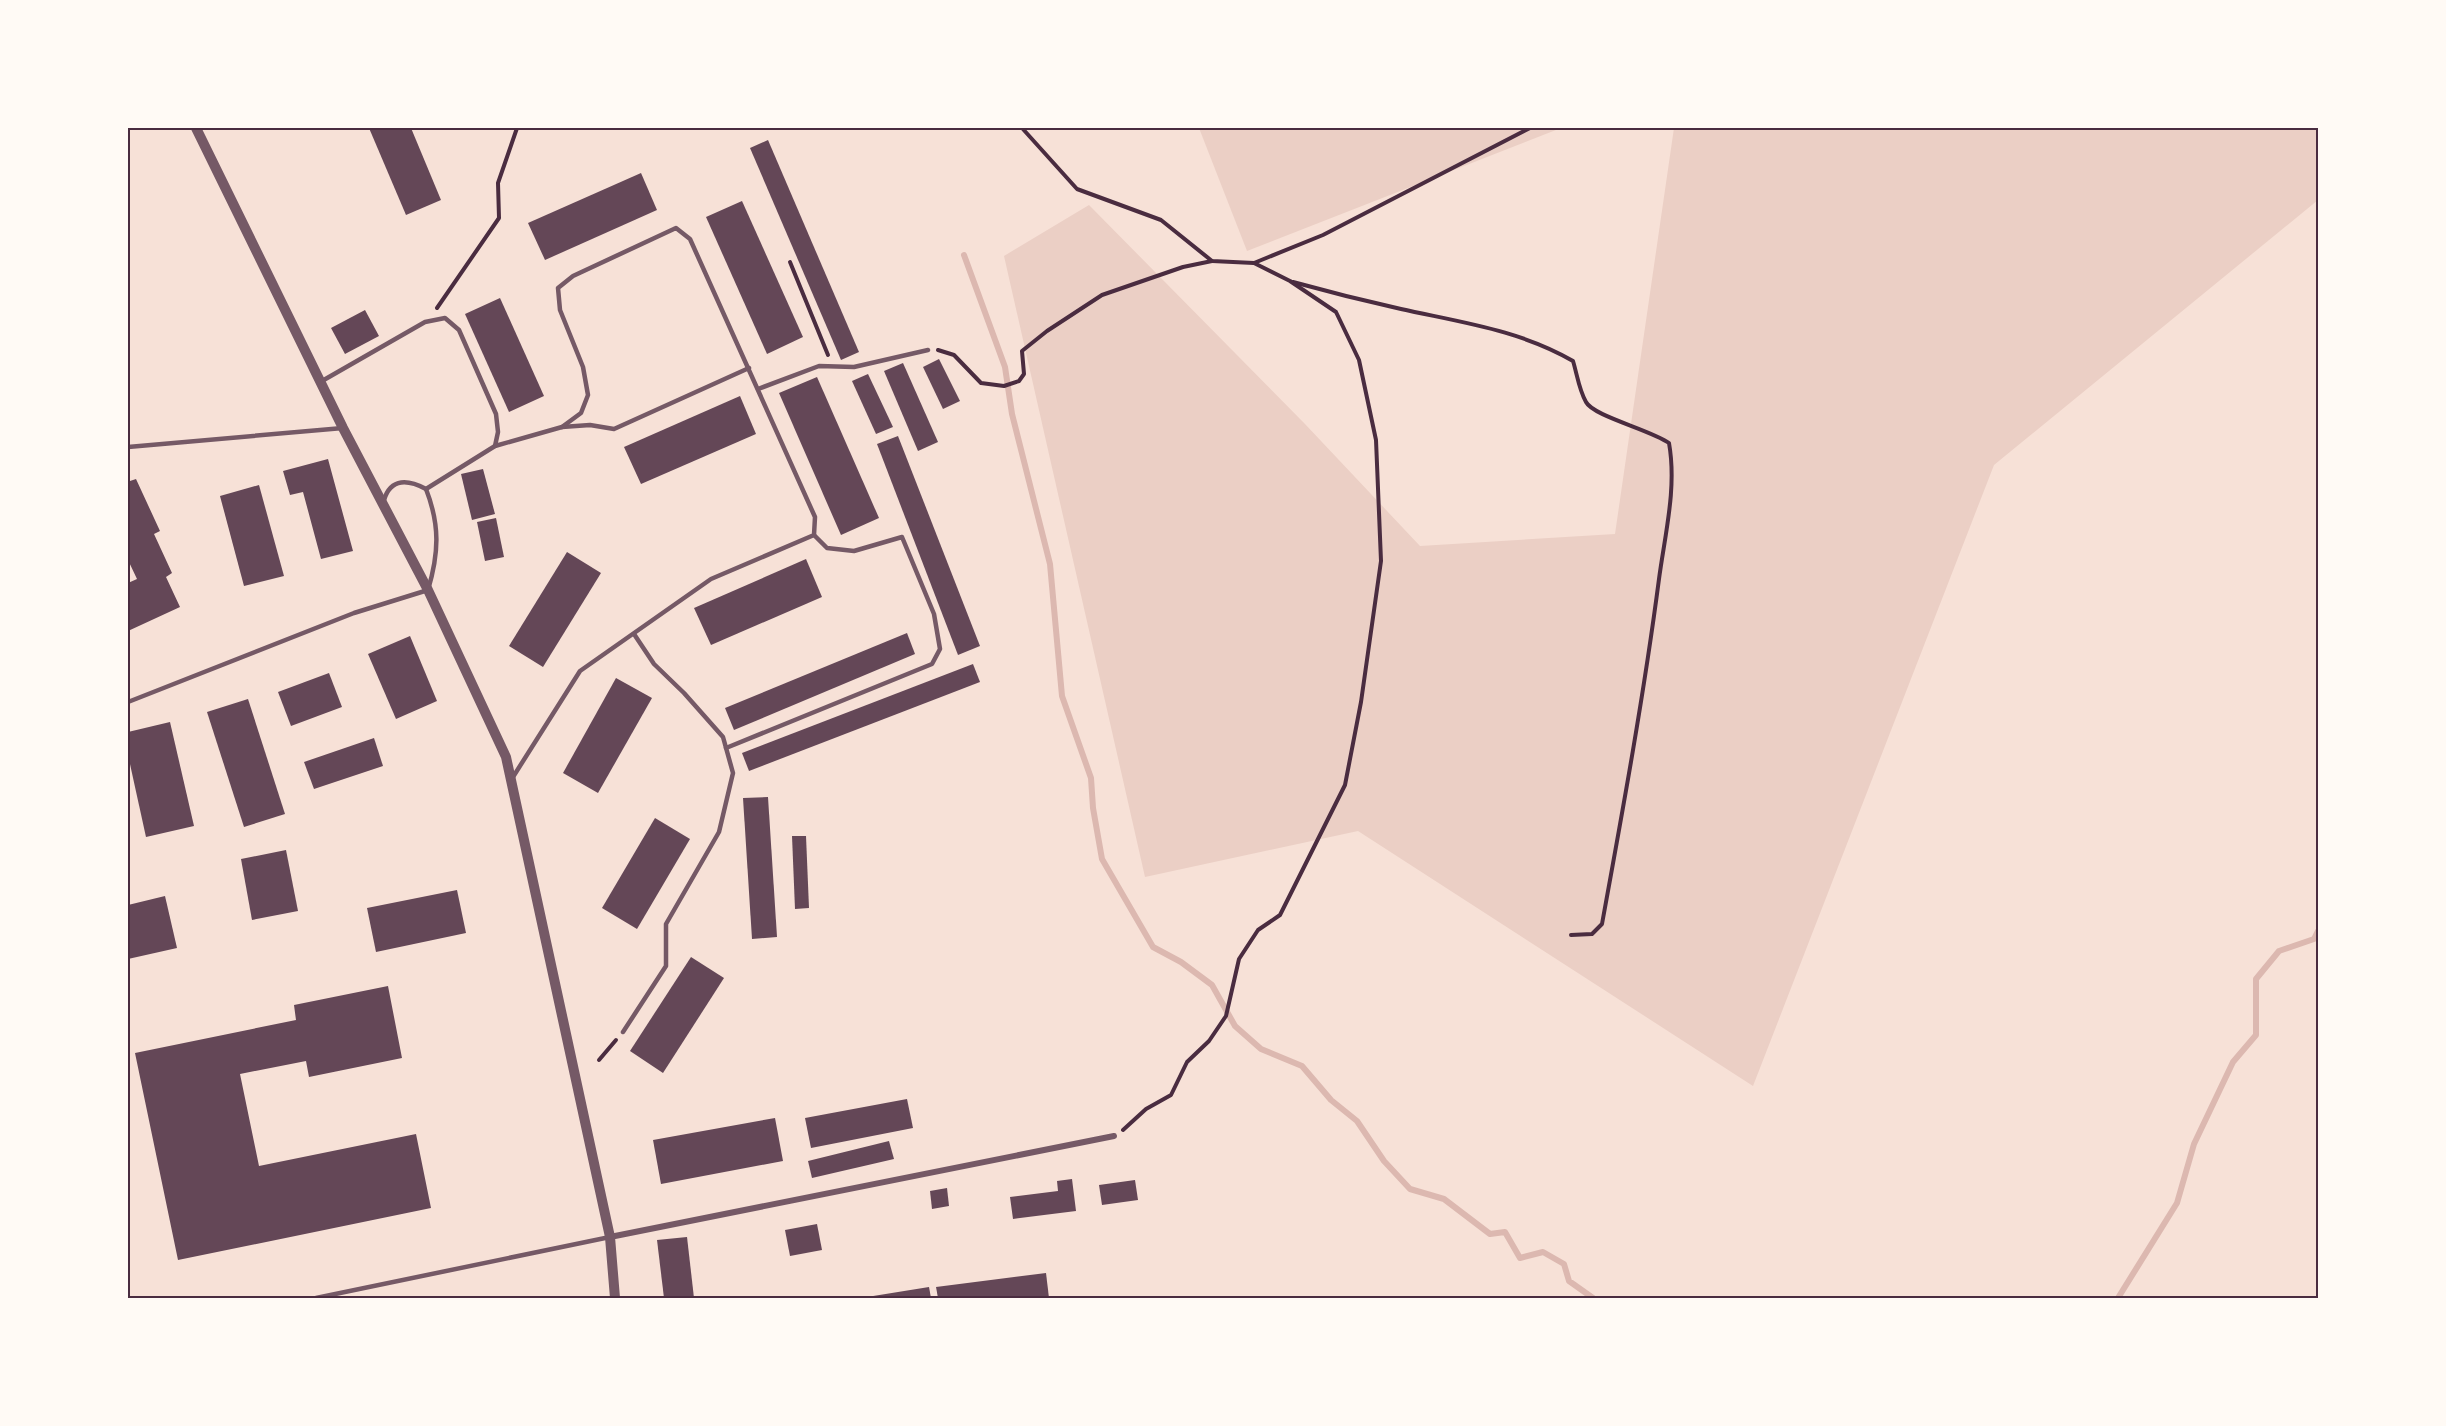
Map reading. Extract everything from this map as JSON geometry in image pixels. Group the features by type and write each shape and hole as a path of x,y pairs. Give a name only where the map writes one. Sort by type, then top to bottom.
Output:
{"street":[{"path":"196,128 344,428 428,590 506,757 610,1237 615,1299"},
{"path":"610,1237 1114,1136"}],"lane":[{"path":"562,427 581,413 588,395 583,367 560,310 558,288 573,276 676,228 690,239 758,389 815,517 814,535 827,548 854,551 902,537 934,614 940,649 932,663 726,748"},
{"path":"321,382 425,322 445,318 459,330 496,414 498,432 495,446"},
{"path":"758,389 819,366 854,367 928,350"},
{"path":"426,489 495,446 562,427 590,425 614,429 748,368"},
{"path":"128,447 344,428"},
{"path":"128,702 354,613 428,590 435,567 436,537 435,512 426,489 411,481 396,483 386,493 382,503"},
{"path":"511,779 580,671 711,579 814,535"},
{"path":"623,1032 666,966 666,924 719,832 733,773 723,737 684,693 654,664 634,634"},
{"path":"316,1299 610,1237"}],"path":[{"path":"425,322 445,298 499,218 498,183 517,128"},
{"path":"1022,128 1077,189 1161,220 1212,261"},
{"path":"1254,263 1323,235 1530,128"},
{"path":"928,350 939,350 954,356 981,382 1004,386 1019,381 1024,374 1022,351 1047,331 1102,295 1183,267 1212,261 1254,263 1290,281 1336,312 1359,360 1376,440 1381,561 1361,702 1345,785 1280,915 1258,930 1239,959 1226,1016 1209,1041 1187,1062 1172,1095 1146,1109 1129,1126 1114,1136"},
{"path":"790,262 833,366"},
{"path":"1290,281 1403,310 1460,320 1553,350 1573,361 1586,404 1601,415 1658,435 1670,444 1674,469 1656,604 1602,924 1592,934 1571,935"},
{"path":"599,1060 623,1032"}],"shaded area":[{"path":"1199,128 1561,128 1247,251"},
{"path":"1674,128 2318,128 2318,200 1994,465 1753,1086 1358,831 1145,877 1004,256 1089,205 1305,424 1420,546 1615,534"}],"building":[{"path":"369,128 411,128 441,200 406,215"},
{"path":"768,140 859,352 841,360 750,148"},
{"path":"641,173 657,210 545,260 528,223"},
{"path":"742,201 803,337 767,354 706,217"},
{"path":"500,298 544,396 509,412 465,314"},
{"path":"365,310 379,336 345,354 331,328"},
{"path":"939,359 960,401 943,409 923,367"},
{"path":"903,363 938,442 918,451 884,371"},
{"path":"868,374 893,427 876,434 852,381"},
{"path":"817,377 879,518 841,535 779,393"},
{"path":"740,396 756,434 641,484 624,447"},
{"path":"898,436 980,646 958,655 877,444"},
{"path":"328,459 353,551 321,559 303,492 290,495 283,471"},
{"path":"483,469 495,514 472,520 461,474"},
{"path":"128,476 130,481 136,479 160,531 154,534 172,573 166,577 180,607 128,631 128,583 137,579 128,560"},
{"path":"259,485 284,576 244,586 220,496"},
{"path":"496,518 504,557 485,561 477,522"},
{"path":"567,552 601,573 543,667 509,646"},
{"path":"806,559 822,597 711,645 694,608"},
{"path":"907,633 915,654 734,730 725,708"},
{"path":"410,636 437,701 396,719 368,654"},
{"path":"973,664 980,682 749,771 742,753"},
{"path":"329,673 342,707 291,726 278,692"},
{"path":"616,678 652,698 598,793 563,773"},
{"path":"248,699 285,814 244,827 207,712"},
{"path":"170,722 194,826 146,837 128,755 128,732"},
{"path":"374,738 383,766 314,789 304,762"},
{"path":"768,797 777,937 752,939 743,798"},
{"path":"655,818 690,839 637,929 602,908"},
{"path":"792,836 806,836 809,908 795,909"},
{"path":"286,850 298,911 252,920 241,859"},
{"path":"457,890 466,933 376,952 367,908"},
{"path":"165,896 177,948 128,959 128,905"},
{"path":"691,957 724,978 663,1073 630,1051"},
{"path":"388,986 402,1058 309,1077 306,1061 240,1074 259,1166 416,1134 431,1208 178,1260 135,1053 296,1020 294,1005"},
{"path":"907,1099 913,1128 811,1148 805,1118"},
{"path":"775,1118 783,1161 661,1184 653,1140"},
{"path":"889,1141 894,1159 812,1178 808,1161"},
{"path":"1072,1179 1076,1211 1013,1219 1010,1197 1058,1191 1057,1181"},
{"path":"1135,1180 1138,1200 1102,1205 1099,1185"},
{"path":"947,1188 949,1206 932,1209 930,1191"},
{"path":"817,1224 822,1250 790,1256 785,1230"},
{"path":"687,1237 694,1298 664,1298 657,1240"},
{"path":"1046,1273 1049,1298 938,1298 936,1287"},
{"path":"929,1287 931,1298 867,1298 867,1297"}],"waterway":[{"path":"964,255 1005,367 1012,414 1050,564 1062,696 1091,778 1093,808 1102,859 1153,947 1181,962 1212,985 1235,1026 1261,1049 1302,1066 1331,1100 1357,1121 1384,1161 1410,1189 1444,1199 1490,1234 1505,1232 1520,1258 1543,1252 1564,1264 1569,1281 1593,1298"},
{"path":"2118,1298 2177,1203 2194,1144 2233,1062 2256,1035 2256,979 2279,951 2314,939 2318,931"}]}
